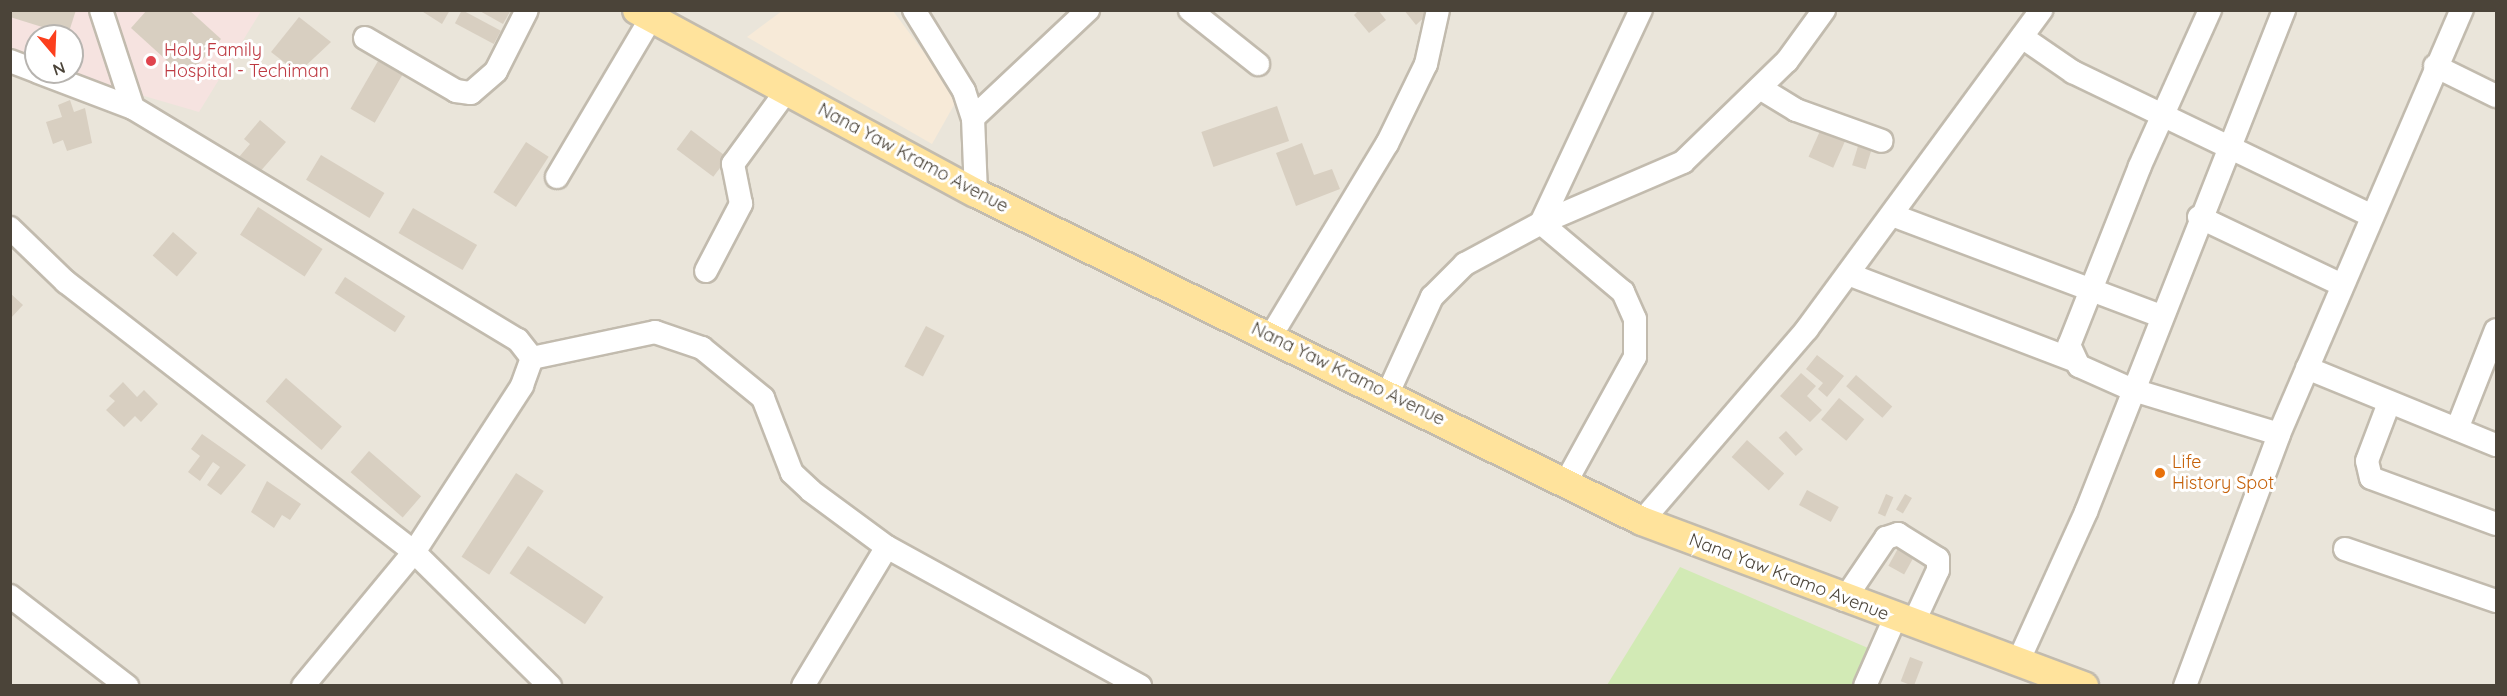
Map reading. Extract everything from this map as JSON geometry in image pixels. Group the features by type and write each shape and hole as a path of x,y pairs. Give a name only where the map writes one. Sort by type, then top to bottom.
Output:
{"main road":[{"name":"Nana Yaw Kramo Avenue","path":"644,14 976,193 1388,393 1641,521 1844,600 2084,686"}],"street":[{"path":"100,10 133,108"},
{"path":"365,38 456,91 471,93 496,71 527,10"},
{"path":"914,10 954,70 973,118 976,193"},
{"path":"973,118 1088,10"},
{"path":"1190,10 1258,64"},
{"path":"1271,336 1387,144 1426,64 1438,10"},
{"path":"1541,223 1641,10"},
{"path":"1388,393 1432,297 1465,264 1541,223 1683,162 1787,61 1824,10"},
{"path":"1641,521 1807,329 2041,10"},
{"path":"2071,359 2069,345 2163,114 2210,10"},
{"path":"2185,686 2279,434 2435,66 2462,10"},
{"path":"2018,662 2086,512 2227,146 2284,11"},
{"path":"557,177 644,14"},
{"path":"2022,37 2073,72 2372,216"},
{"path":"2435,66 2496,96"},
{"path":"69,84 133,108 499,328 518,340 532,358"},
{"path":"1760,88 1796,110 1882,141"},
{"path":"706,271 741,204 733,164 787,90"},
{"path":"1892,215 2091,292 2160,316"},
{"path":"2199,217 2342,285"},
{"path":"1541,223 1623,292 1635,319 1635,357 1566,482"},
{"path":"10,228 66,282 414,552 550,686"},
{"path":"1848,274 2071,359 2133,390 2279,434"},
{"path":"2457,429 2496,330"},
{"path":"532,358 655,332 702,348 763,398 792,473 887,547 1140,686"},
{"path":"303,686 414,552 522,386 532,358"},
{"path":"2307,368 2496,445"},
{"path":"2389,403 2367,461 2371,478 2496,525"},
{"path":"1844,600 1886,538 1898,534 1938,559 1938,570 1865,686"},
{"path":"803,686 887,547"},
{"path":"2345,549 2496,601"},
{"path":"10,596 127,686"}],"shaded area":[{"name":"Holy Family Hospital - Techiman","path":"10,11 261,11 199,112 84,78 84,24 24,24 24,61 11,57"},
{"path":"11,11 2496,11 2496,685 11,685"},
{"path":"782,11 893,11 958,98 932,144 747,37"}],"green space":[{"path":"1680,567 1868,648 1852,685 1607,685"}],"building":[{"path":"10,10 76,10 72,24 33,24 10,17"},
{"path":"147,10 189,10 221,39 186,78 131,28"},
{"path":"420,10 450,10 442,24"},
{"path":"462,10 501,31 494,44 455,23"},
{"path":"478,10 511,10 503,24"},
{"path":"1359,10 1378,10 1386,20 1369,33 1354,15"},
{"path":"1404,10 1432,10 1416,25"},
{"path":"299,17 331,42 298,73 271,52"},
{"path":"378,61 402,75 375,123 350,109"},
{"path":"70,100 74,112 85,108 92,143 67,151 63,140 53,144 46,122 62,117 58,105"},
{"path":"1277,106 1289,141 1213,167 1201,132"},
{"path":"260,120 286,142 258,174 239,157 250,144 244,139"},
{"path":"1824,122 1849,133 1833,168 1809,157"},
{"path":"691,130 728,158 713,177 677,149"},
{"path":"526,142 549,157 516,207 493,192"},
{"path":"1302,143 1314,175 1332,169 1340,189 1296,206 1276,153"},
{"path":"1858,146 1871,150 1866,169 1852,165"},
{"path":"321,155 384,193 369,218 306,180"},
{"path":"258,207 323,249 305,277 240,235"},
{"path":"413,208 477,245 463,270 398,233"},
{"path":"173,232 197,253 177,276 153,255"},
{"path":"345,277 405,316 395,332 335,293"},
{"path":"10,293 23,305 10,319"},
{"path":"926,326 945,336 923,376 904,367"},
{"path":"1817,355 1844,376 1827,397 1818,389 1823,383 1806,369"},
{"path":"1801,373 1816,386 1807,396 1822,410 1810,422 1780,396"},
{"path":"1856,375 1892,406 1882,418 1846,386"},
{"path":"286,378 342,427 322,450 266,401"},
{"path":"123,382 137,397 144,390 158,404 141,422 135,416 124,427 106,410 115,401 109,396"},
{"path":"1839,398 1864,419 1846,441 1821,419"},
{"path":"1786,431 1803,449 1796,456 1779,438"},
{"path":"202,434 246,465 221,495 207,485 220,467 213,462 200,481 188,472 200,456 191,449"},
{"path":"1747,440 1784,473 1769,491 1732,457"},
{"path":"369,451 421,496 403,517 351,472"},
{"path":"516,473 544,491 489,575 462,557"},
{"path":"267,481 301,504 290,520 282,515 274,528 251,512"},
{"path":"1807,490 1839,507 1831,522 1799,505"},
{"path":"1886,494 1893,497 1885,516 1878,513"},
{"path":"1905,494 1912,498 1903,514 1896,510"},
{"path":"1901,543 1917,552 1904,574 1888,566"},
{"path":"528,546 603,597 585,624 510,573"},
{"path":"1910,657 1923,662 1914,686 1901,681"}],"place":[{"name":"Holy Family Hospital - Techiman","path":"151,61"},
{"name":"Life History Spot","path":"2160,473"}]}
